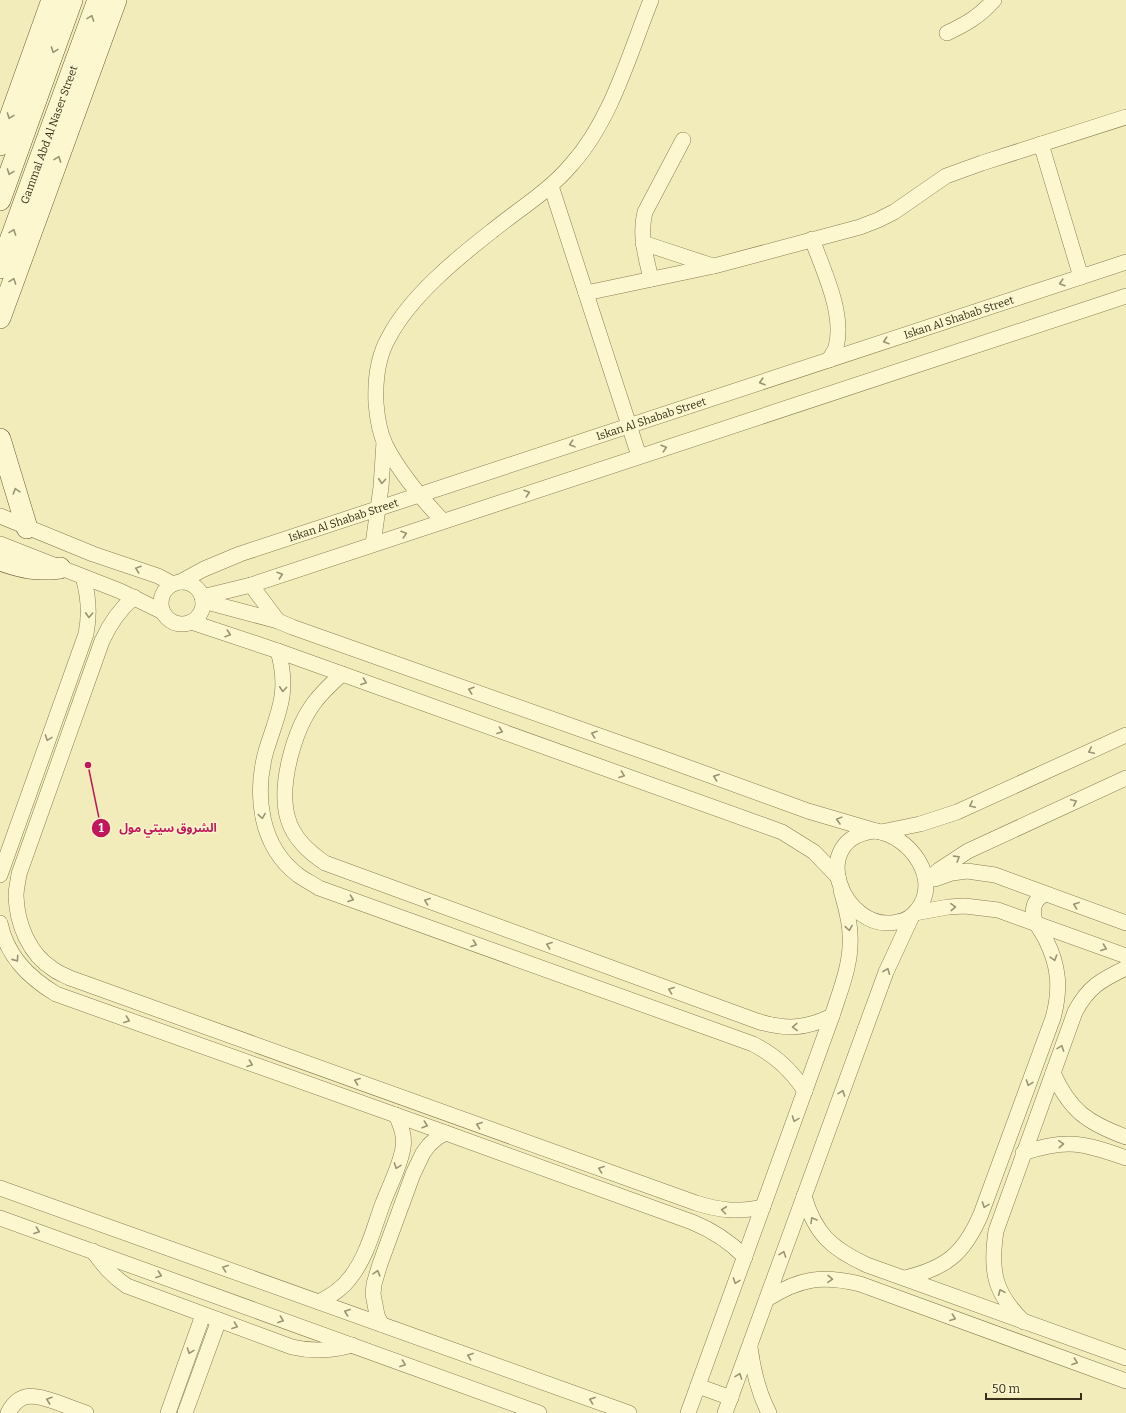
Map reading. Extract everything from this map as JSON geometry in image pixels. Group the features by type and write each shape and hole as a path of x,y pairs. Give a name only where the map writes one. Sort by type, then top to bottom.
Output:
{"street":[{"path":"0,200 30,90 52,0"},
{"path":"0,145 30,90 72,0"},
{"name":"Gammal Abd Al Naser Street","path":"0,268 98,0"},
{"path":"0,318 116,0"},
{"path":"442,521 398,466 384,442 377,416 375,390 379,363 388,338 401,317 420,295 459,258 551,186 572,165 589,141 603,117 615,91 651,0"},
{"path":"947,32 972,21 994,0"},
{"path":"79,51 103,38"},
{"path":"586,293 714,266 860,227 894,212 946,176 1126,117"},
{"path":"651,279 643,243 642,227 645,212 683,140"},
{"path":"1041,144 1081,277"},
{"path":"551,186 639,456"},
{"path":"812,240 834,302 838,318 836,348 829,360"},
{"path":"643,243 714,266"},
{"name":"Iskan Al Shabab Street","path":"176,583 240,554 1126,262"},
{"path":"203,599 251,585 1126,296"},
{"path":"0,439 27,528"},
{"path":"373,544 381,487 384,442"},
{"path":"0,544 134,597 163,612 172,622 185,624 191,622 201,614 203,599 198,589 193,585 186,582 176,583 93,554 27,528 2,521"},
{"path":"0,560 29,569 40,570 60,568"},
{"path":"0,875 86,634 89,620 89,606 83,577"},
{"path":"163,612 161,599 164,593 176,583"},
{"path":"251,585 278,621"},
{"path":"134,597 114,617 102,641 19,874 16,895 18,916 25,936 37,954 52,969 70,978 712,1209 746,1211 763,1207"},
{"path":"203,599 278,621 808,811 878,832 903,843 912,850 923,870 926,882 924,901 913,914 886,972 725,1413"},
{"path":"191,622 278,650 782,832 814,852 839,884 848,902 858,912 879,923 891,924 902,921 913,914 948,907 982,907 998,910 1126,956"},
{"path":"278,650 284,675 282,700 266,753 261,777 260,801 263,822 271,842 283,860 298,875 319,888 753,1044 778,1058 797,1079 805,1091"},
{"path":"342,674 327,687 314,703 304,720 296,738 286,782 285,801 288,820 296,837 309,852 325,863 771,1025 786,1028 802,1027 817,1023 832,1016"},
{"path":"688,1413 844,980 850,936 847,913 839,884 837,865 839,854 845,844 854,837 865,832 878,832 920,824 957,812 1126,735"},
{"path":"926,882 939,870 968,852 1126,778"},
{"path":"926,882 952,873 967,871 995,875 1126,923"},
{"path":"905,1278 925,1273 944,1264 960,1250 977,1224 1053,1018 1057,1002 1057,969 1052,953 1034,918 1033,906 1040,897 1045,894"},
{"path":"0,924 7,944 27,973 40,984 56,994 692,1222 720,1236 745,1257"},
{"path":"1024,1322 1011,1310 1002,1295 995,1277 993,1260 996,1231 1070,1024 1081,1001 1098,982 1126,968"},
{"path":"1053,1018 1064,1018 1070,1024"},
{"path":"1053,1073 1058,1086 1076,1109 1092,1122 1126,1137"},
{"path":"319,1302 341,1288 350,1279 362,1258 397,1168 403,1147 403,1136 396,1115"},
{"path":"1103,1150 1102,1146 1104,1137 1110,1131"},
{"path":"381,1324 377,1315 373,1294 374,1284 380,1264 413,1174 423,1153 434,1141 446,1133"},
{"path":"1023,1153 1055,1144 1072,1144 1088,1145 1126,1158"},
{"path":"0,1188 629,1413"},
{"path":"804,1196 809,1214 819,1230 832,1244 847,1256 867,1265 1126,1358"},
{"path":"0,1218 539,1413"},
{"path":"977,1224 985,1232 989,1233 996,1231"},
{"path":"93,1251 107,1270 116,1279 127,1286 292,1347 307,1351 322,1352 338,1350 352,1345"},
{"path":"860,1284 859,1280 861,1271 867,1265"},
{"path":"767,1299 783,1288 802,1282 821,1279 841,1280 860,1284 1126,1381"},
{"path":"168,1413 203,1314"},
{"path":"185,1413 219,1320"},
{"path":"750,1345 758,1385 769,1413"},
{"path":"698,1386 731,1398"},
{"path":"8,1413 16,1402 28,1396 42,1397 86,1413"}],"place":[{"name":"الشروق سيتي مول","path":"88,765"}]}
